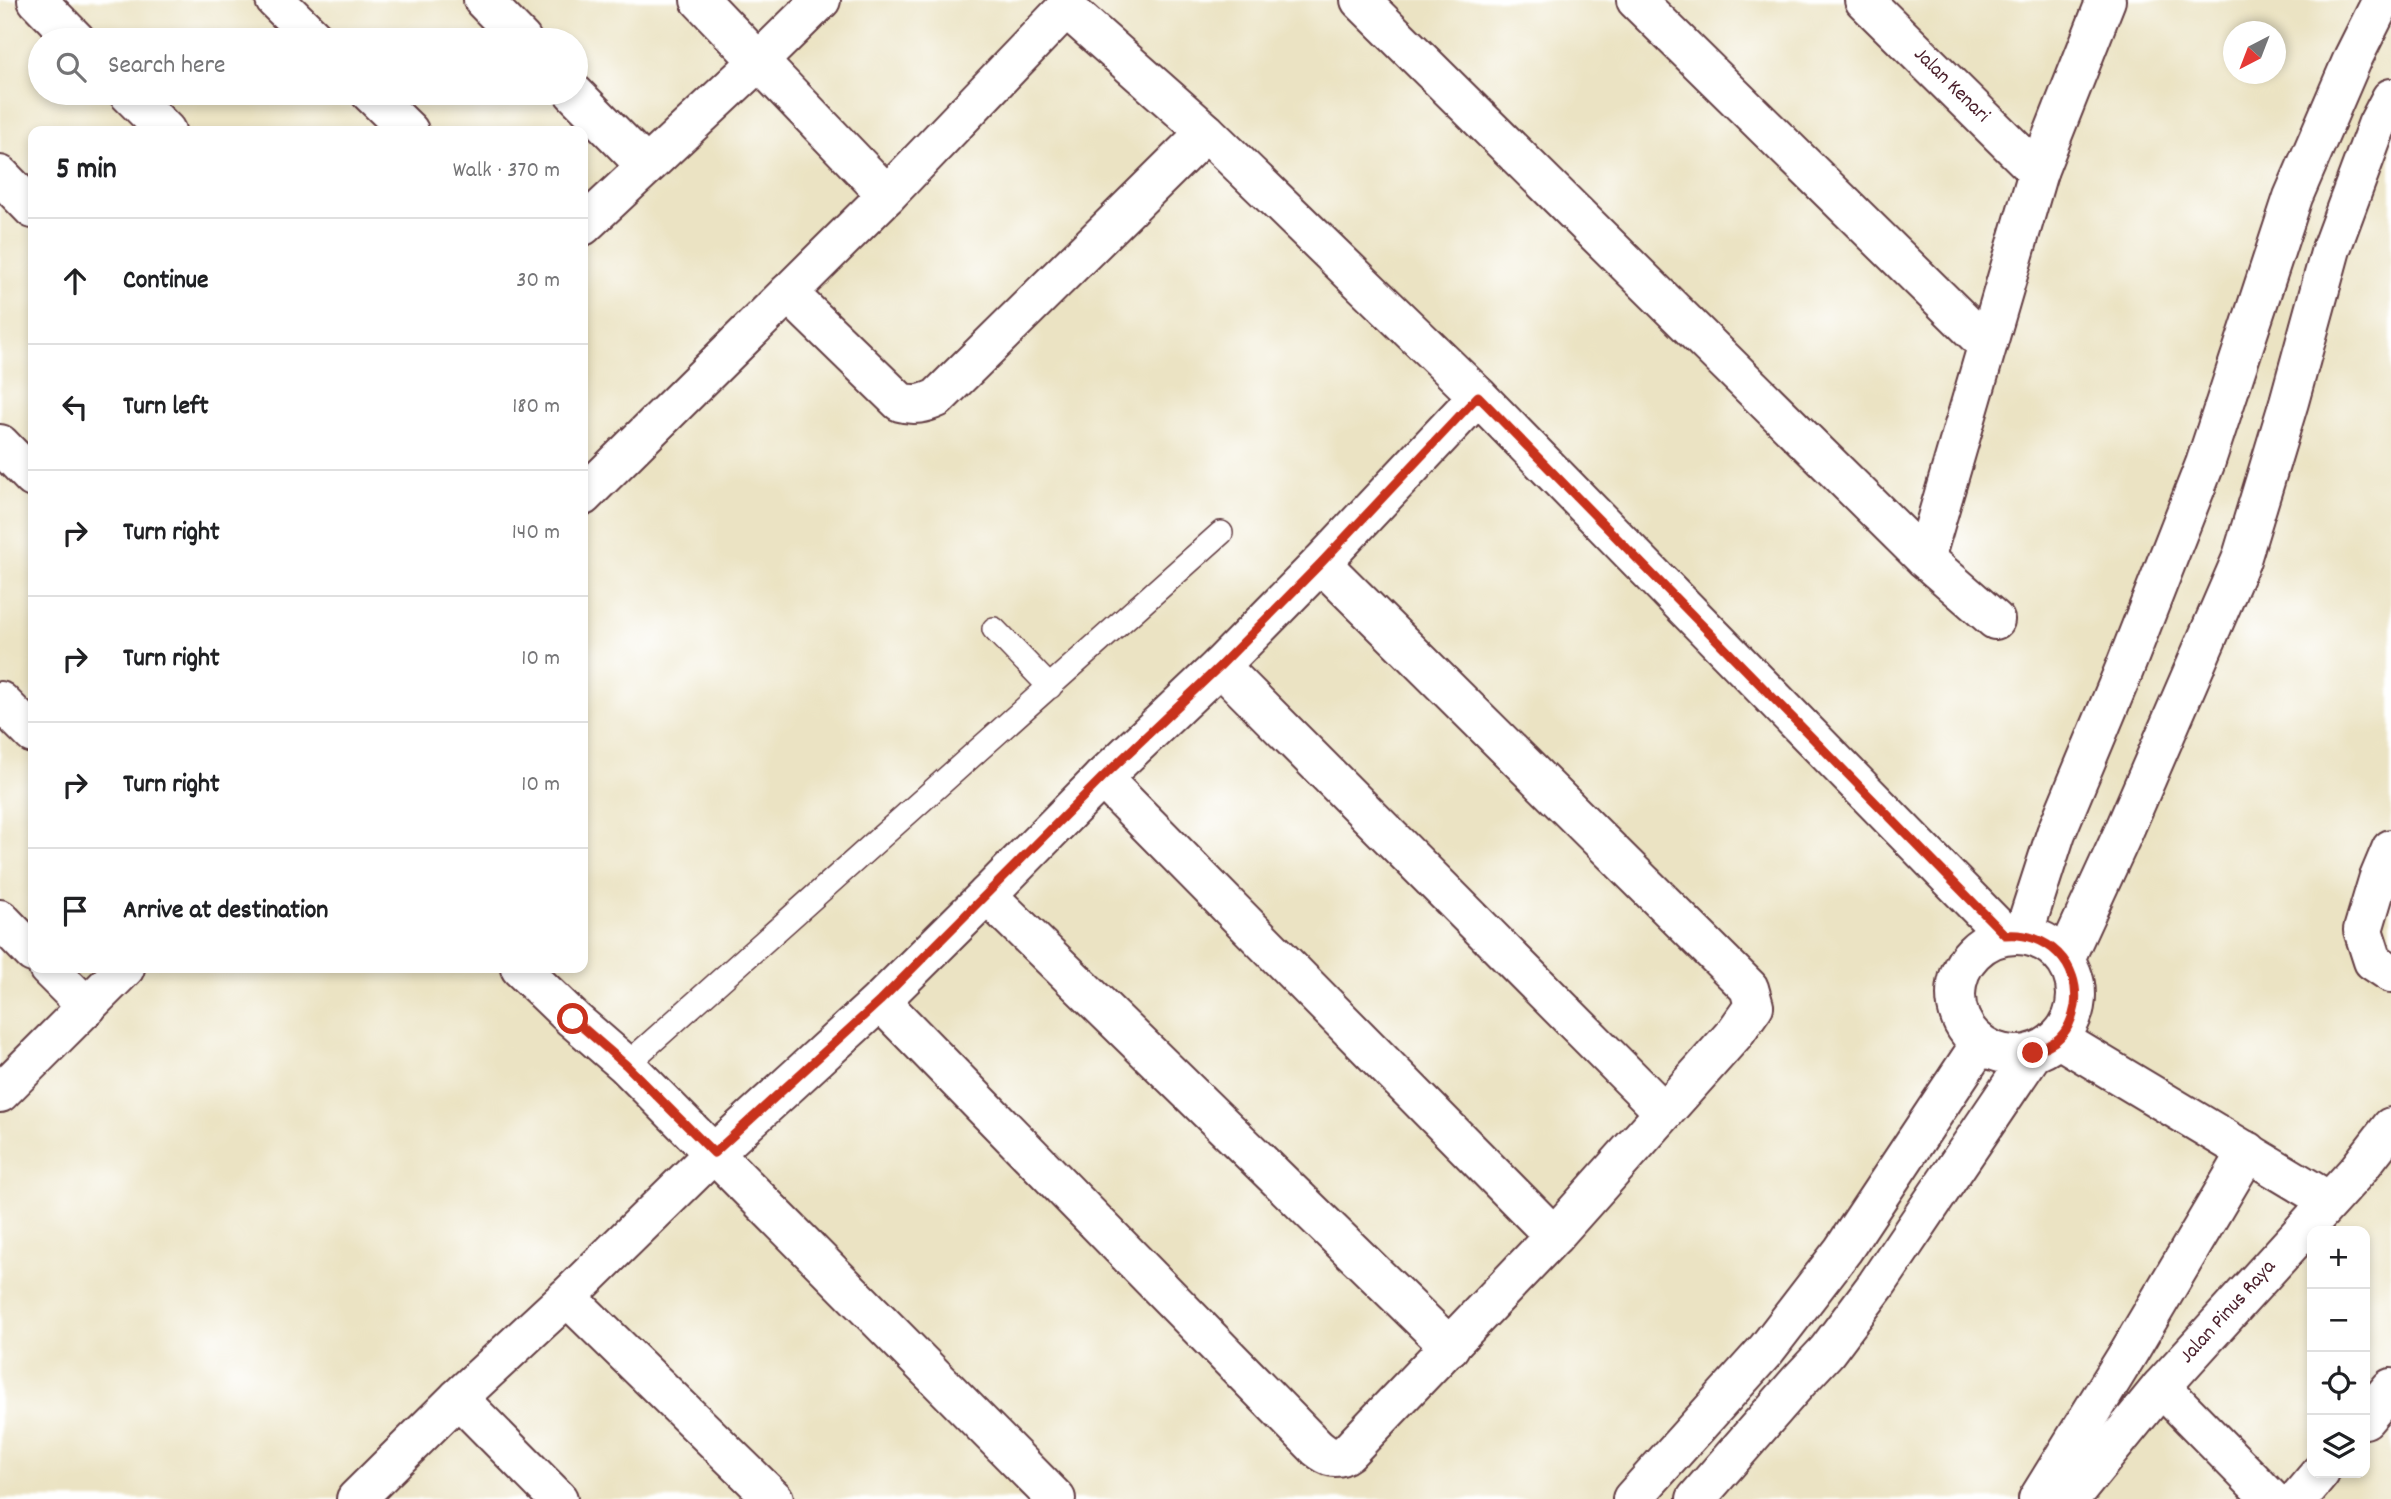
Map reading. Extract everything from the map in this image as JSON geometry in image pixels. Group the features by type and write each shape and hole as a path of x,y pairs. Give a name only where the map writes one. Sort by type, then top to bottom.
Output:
{"street":[{"path":"37,0 64,28"},
{"path":"275,0 304,28"},
{"path":"483,0 510,28"},
{"path":"701,0 887,195"},
{"path":"588,221 821,0"},
{"path":"1360,0 1925,559 1995,620"},
{"path":"1636,0 1986,344"},
{"name":"Jalan Kenari","path":"1864,0 2038,172"},
{"path":"1925,559 2038,172 2106,0"},
{"path":"2329,1201 2248,1151 2046,1046 2006,1055 1980,1044 1962,1022 1956,995 1962,968 1980,947 2014,935 2124,670 2205,464 2293,197 2353,58 2382,0"},
{"path":"588,491 887,195 1070,4 1478,396 2014,935 2046,943 2064,959 2073,974 2077,992 2073,1017 2046,1046 1827,1351 1706,1488 1682,1446"},
{"path":"140,105 161,126"},
{"path":"382,105 404,126"},
{"path":"586,105 646,166"},
{"path":"2064,959 2123,833 2241,560 2289,402 2330,248 2384,111 2332,108"},
{"path":"788,293 900,402 917,405 926,403 937,398 1206,132"},
{"path":"0,175 28,204"},
{"path":"356,1499 714,1153 880,1001 1102,778 1220,666 1478,396"},
{"path":"0,444 28,473"},
{"path":"880,1001 1327,1456 1340,1457 1348,1452 1554,1236 1746,1019 1754,1006 1749,988 1321,563"},
{"path":"1220,666 1663,1111"},
{"path":"0,701 28,729"},
{"path":"1102,778 1554,1236"},
{"path":"2391,849 2378,880 2363,930 2373,961 2391,973"},
{"path":"987,895 1450,1347"},
{"path":"0,919 28,948"},
{"path":"53,973 88,1007"},
{"path":"0,1093 120,973"},
{"path":"525,973 626,1065 1056,1499"},
{"path":"1632,1499 1766,1350 1843,1250 1980,1044"},
{"name":"Jalan Pinus Raya","path":"2070,1499 2161,1387 2357,1171 2391,1127"},
{"path":"2038,1499 2248,1151"},
{"path":"1887,1183 1928,1208"},
{"path":"567,1297 774,1499"},
{"path":"1766,1350 1798,1382"},
{"path":"2161,1387 2270,1499"},
{"path":"2368,1415 2391,1388"},
{"path":"458,1398 558,1499"},
{"path":"2298,1499 2316,1478"}],"lane":[{"path":"626,1065 1221,533"},
{"path":"994,629 1050,687"}],"route":[{"path":"573,1019 626,1065 714,1153 880,1001 1102,778 1220,666 1478,396 2005,935 2023,935 2039,939 2053,947 2064,959 2073,974 2077,992 2073,1017 2059,1039 2033,1053"}]}
